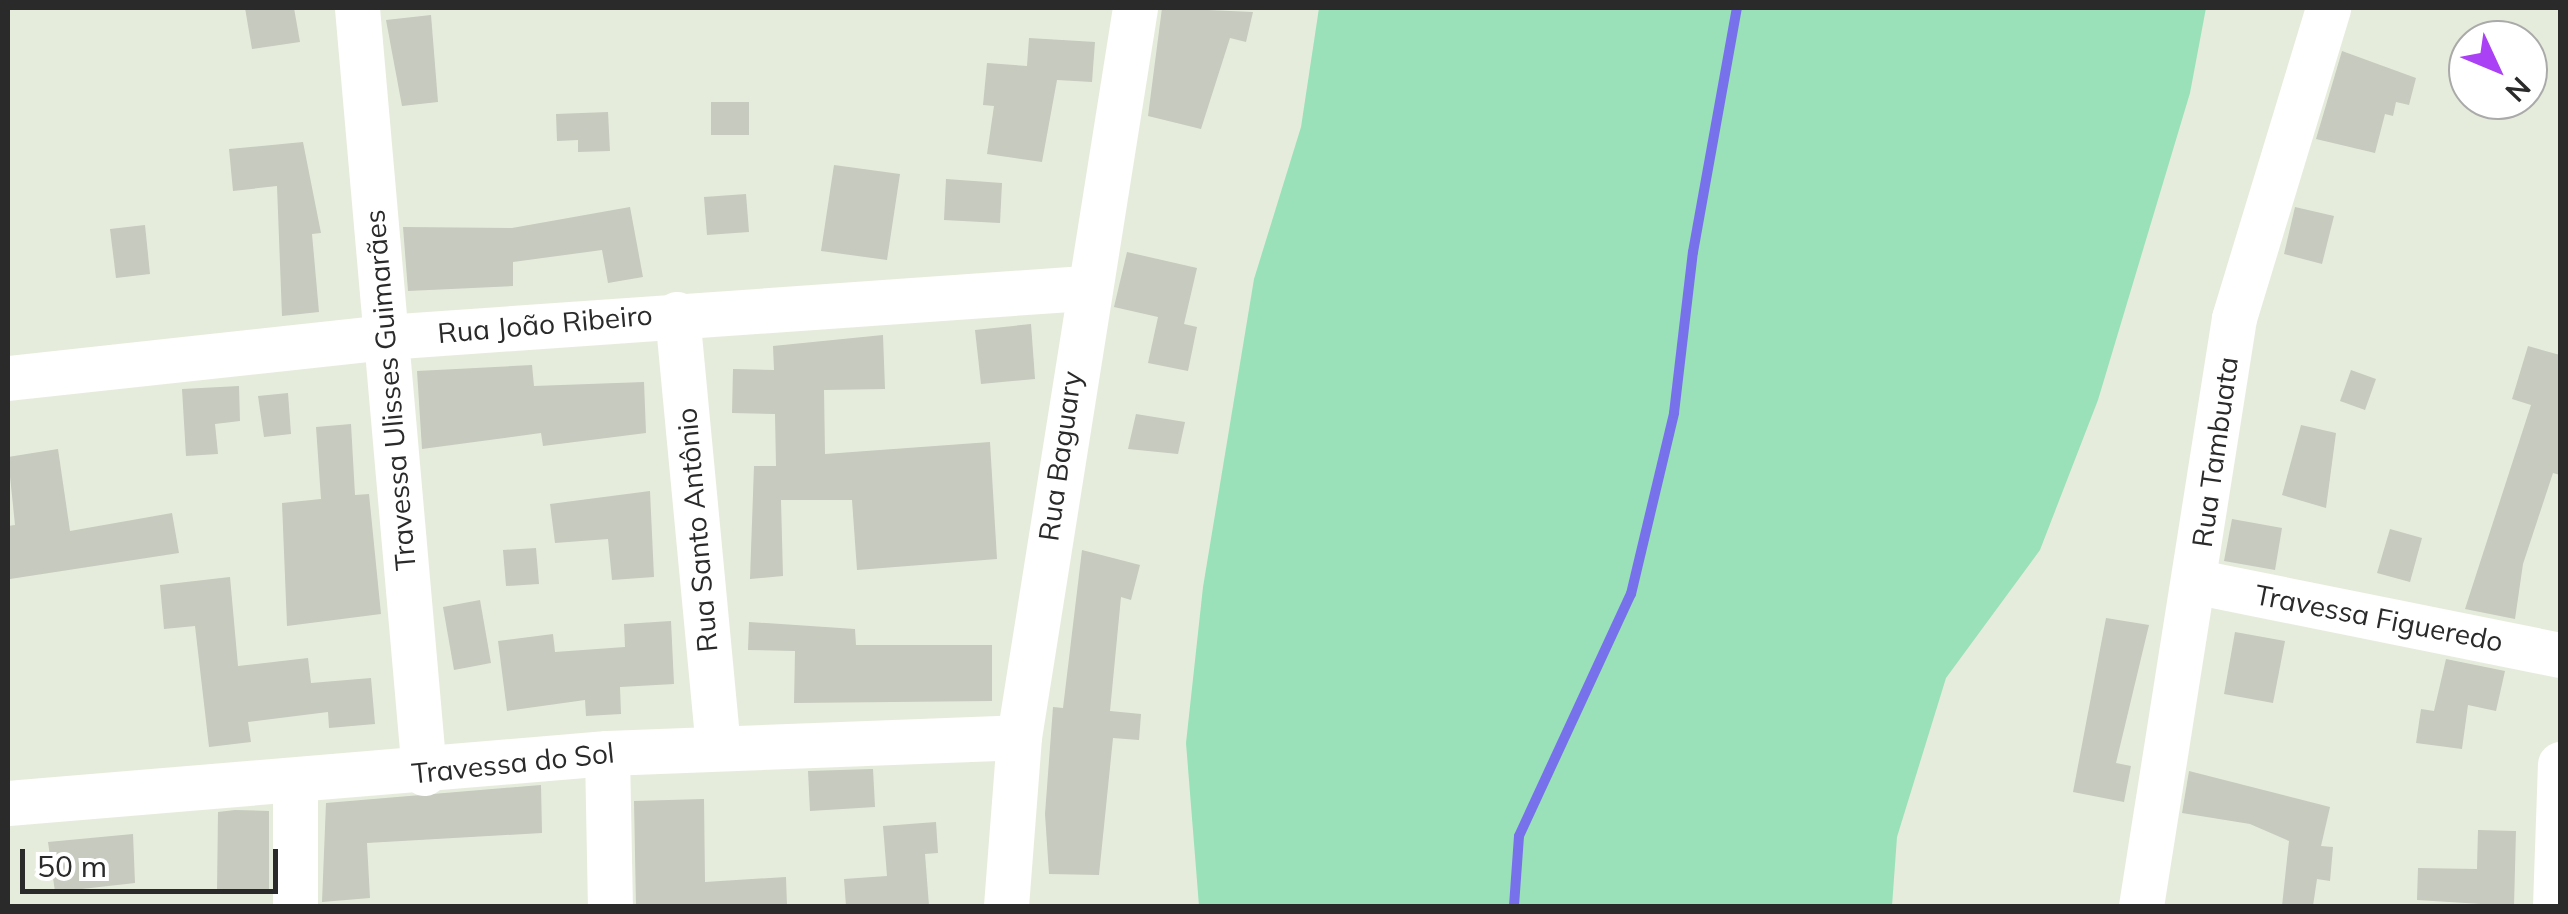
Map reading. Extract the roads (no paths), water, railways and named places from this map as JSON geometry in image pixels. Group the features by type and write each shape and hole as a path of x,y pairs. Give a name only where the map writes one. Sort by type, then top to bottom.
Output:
{"street":[{"name":"Travessa Ulisses Guimarães","path":"357,8 424,773"},
{"name":"Rua Baguary","path":"1006,906 1019,737 1084,288 1134,8"},
{"name":"Rua Tambuata","path":"2141,906 2198,582 2234,318 2328,8"},
{"name":"Rua João Ribeiro","path":"8,378 385,337 1084,288"},
{"name":"Rua Santo Antônio","path":"676,314 718,746"},
{"name":"Travessa Figueredo","path":"2198,582 2560,655"},
{"name":"Travessa do Sol","path":"8,804 718,746 1019,737"},
{"path":"607,754 610,906"},
{"path":"2556,906 2560,764"},
{"path":"296,783 296,906"}],"waterway":[{"path":"1514,906 1519,836 1631,594 1674,413 1693,252 1737,8"}]}
